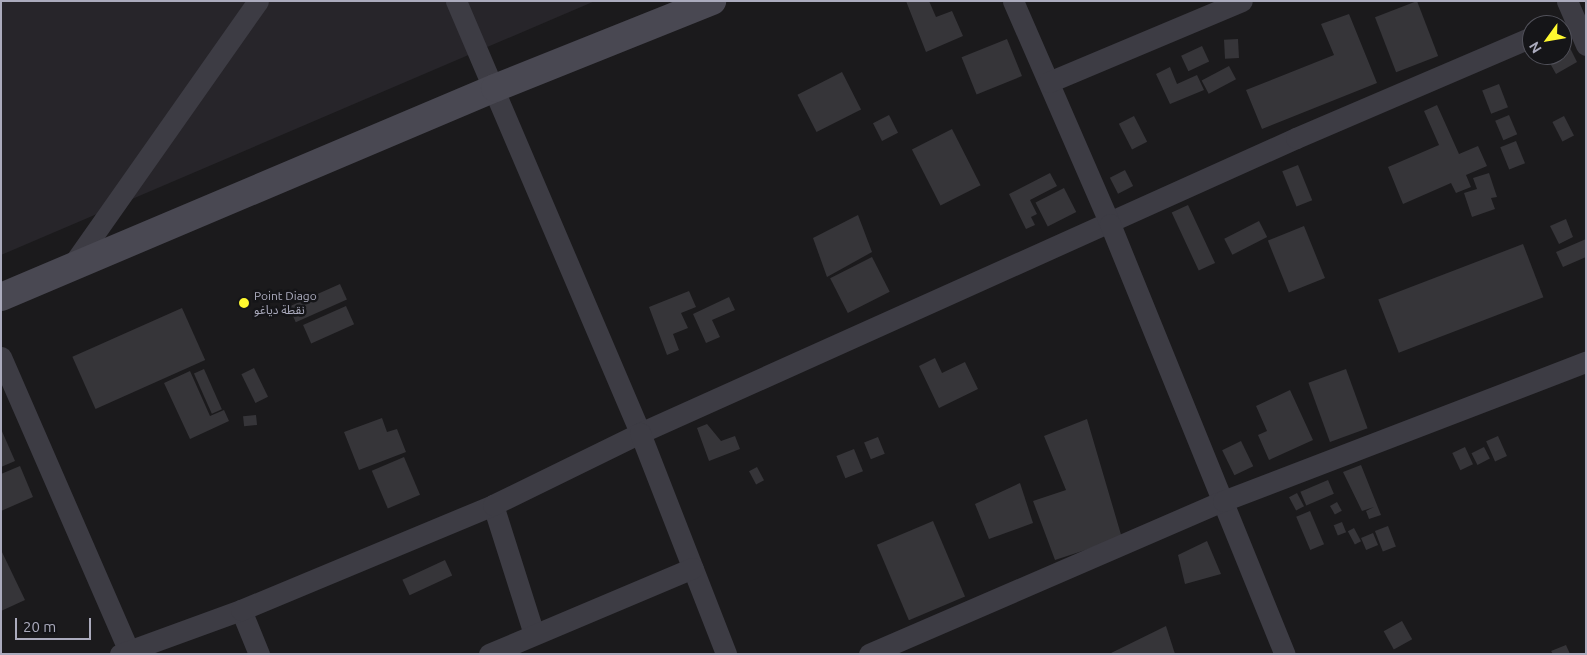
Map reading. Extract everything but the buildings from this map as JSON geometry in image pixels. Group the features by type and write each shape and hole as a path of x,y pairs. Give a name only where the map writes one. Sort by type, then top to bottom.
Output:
{"street":[{"path":"71,267 258,1"},
{"path":"456,1 495,88 640,433 726,654"},
{"path":"1,297 495,88 712,1"},
{"path":"1012,1 1110,224 1284,654"},
{"path":"1049,82 1242,1"},
{"path":"1572,15 1586,45"},
{"path":"1,358 126,653 241,610 492,505 640,433 1110,224 1296,138 1522,41"},
{"path":"869,654 1223,501 1586,362"},
{"path":"492,505 534,634"},
{"path":"489,654 693,568"},
{"path":"241,610 259,654"}],"shaded area":[{"path":"1,1 595,1 1,255"}],"place":[{"name":"Point Diago نقطة دياغو","path":"244,303"}]}
